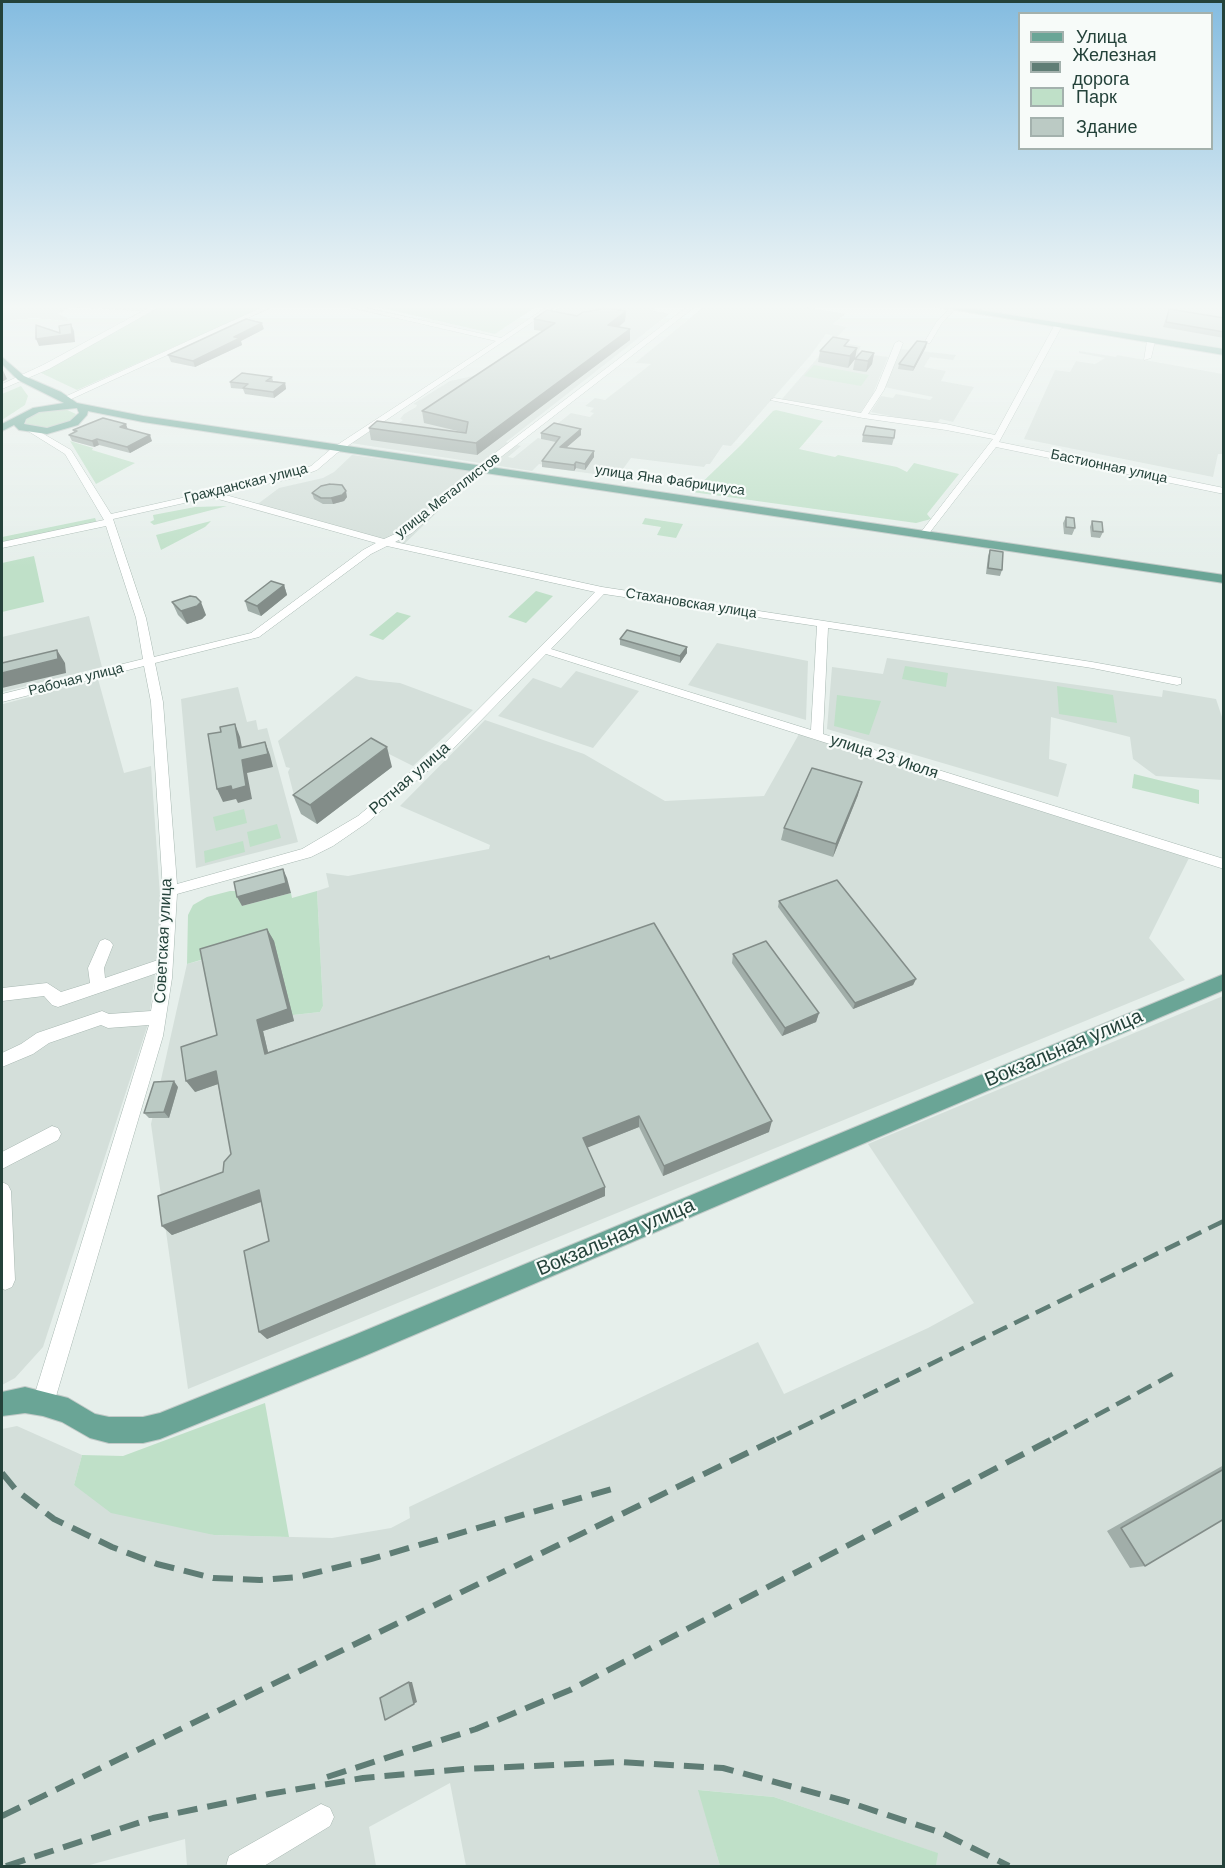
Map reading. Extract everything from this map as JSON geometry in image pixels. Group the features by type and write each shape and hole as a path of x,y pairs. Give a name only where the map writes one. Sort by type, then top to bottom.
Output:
{"main road":[{"path":"30,431 19,425 34,407 34,397 31,393"},
{"path":"56,393 84,413 72,424"},
{"path":"2,428 25,415 55,405 77,406"},
{"name":"улица Яна Фабрициуса","path":"77,406 112,414 1224,579"},
{"name":"улица Яна Фабрициуса","path":"2,434 47,431 112,414"},
{"name":"Вокзальная улица","path":"2,1404 25,1400 43,1403 68,1411 90,1425 109,1430 143,1430 160,1426 353,1348 1224,982"}],"street":[{"path":"64,399 77,393"},
{"name":"Гражданская улица","path":"2,545 306,471 422,393"},
{"name":"улица Металлистов","path":"151,661 255,635 367,552 409,531 482,468 579,393"},
{"path":"863,416 878,393"},
{"path":"924,534 996,441 1022,393"},
{"name":"Бастионная улица","path":"774,400 863,416 946,427 996,441 1224,490"},
{"path":"62,447 61,437 72,424"},
{"name":"Советская улица","path":"30,431 62,447 77,466 108,518 141,618 158,702 170,891 159,1017 43,1403"},
{"name":"Стахановская улица","path":"211,494 386,543 602,590 1092,665 1177,681"},
{"name":"Гражданская улица","path":"2,536 108,518"},
{"name":"Ротная улица","path":"170,891 290,859 328,842 363,819 446,749 602,590"},
{"path":"817,736 823,624"},
{"name":"улица 23 Июля","path":"544,650 1224,864"},
{"name":"Рабочая улица","path":"2,698 151,661"},
{"path":"99,987 96,968 105,945"},
{"path":"2,994 47,989 58,1000 165,964"},
{"path":"2,1060 27,1049 43,1038 102,1018 108,1021 159,1017"},
{"path":"2,1161 52,1134"},
{"path":"2,1191 5,1280"},
{"path":"239,1866 321,1817"}],"shaded area":[{"path":"430,393 568,393 506,442 521,446 508,457 513,458 538,438 550,441 552,428 571,413 590,417 594,413 590,412 594,408 585,406 595,398 605,400 614,393 777,393 731,446 723,445 710,464 704,467 631,458 617,477 542,467 543,465 539,464 532,471 344,442 375,422 396,425 403,420 400,419 404,414 416,407 417,405 413,404"},
{"path":"787,393 873,393 860,413 782,399"},
{"path":"914,393 970,393 953,422 940,419 938,422 924,423 871,412 881,396 893,398 896,394 930,400 933,397"},
{"path":"1045,393 1223,393 1223,454 1218,454 1213,477 1024,439"},
{"path":"352,455 479,472 399,549 251,509 279,488 323,478 334,472"},
{"path":"89,616 102,667 2,692 2,637"},
{"path":"717,643 808,661 806,720 688,685"},
{"path":"887,658 1162,697 1163,690 1216,699 1223,720 1223,780 1156,776 1133,759 1130,737 1051,717 1049,759 1067,764 1058,797 827,729 832,667 883,674"},
{"path":"576,671 639,691 593,748 498,716 533,678 561,688"},
{"path":"356,676 369,680 400,683 473,710 413,766 375,747 296,803 288,772 290,768 286,767 278,741"},
{"path":"98,679 124,773 151,766 162,925 148,1024 43,1347 15,1378 2,1385 2,692 3,704"},
{"path":"238,687 247,722 256,720 258,730 267,728 298,842 196,868 181,699"},
{"path":"485,720 584,754 665,801 764,796 799,734 1189,858 1149,938 1185,980 188,1389 151,1124 187,964 274,941 293,1015 320,1012 323,1006 317,891 329,887 326,873 348,876 489,849 490,845 400,806"},
{"path":"1223,996 1223,1866 936,1866 937,1853 774,1797 699,1790 720,1866 466,1866 450,1783 369,1827 376,1866 187,1866 185,1839 86,1866 2,1866 2,1429 17,1426 82,1455 74,1485 214,1535 332,1538 391,1528 410,1518 409,1507 758,1342 784,1394 928,1328 974,1303 868,1144"}],"green space":[{"path":"26,393 28,396 25,405 2,420 2,394"},
{"path":"63,408 76,414 71,421 49,428 28,427 25,424 27,417 39,411"},
{"path":"776,410 823,421 799,449 897,467 907,472 914,463 959,474 927,514 931,519 916,523 692,492"},
{"path":"70,441 93,448 92,450 135,463 96,484"},
{"path":"227,506 154,525 150,522 154,520 153,515 195,507"},
{"path":"95,518 97,523 2,544 2,537"},
{"path":"645,518 683,524 676,538 657,535 661,527 642,524"},
{"path":"211,521 205,527 161,550 156,535"},
{"path":"34,556 44,602 2,612 2,563"},
{"path":"536,591 553,596 526,623 508,617"},
{"path":"397,612 411,616 383,640 369,635"},
{"path":"905,666 948,673 946,687 902,679"},
{"path":"1057,686 1113,695 1117,723 1059,714"},
{"path":"837,695 881,701 869,735 834,726"},
{"path":"1134,774 1199,790 1199,804 1132,788"},
{"path":"244,809 247,823 216,831 213,817"},
{"path":"277,824 281,838 250,847 247,832"},
{"path":"243,841 245,852 205,863 204,851"},
{"path":"239,891 242,906 291,893 292,898 317,891 323,1006 320,1012 293,1015 204,959 187,964 188,915 193,905 207,897"},
{"path":"265,1403 289,1537 214,1535 111,1513 74,1485 82,1455 123,1456"},
{"path":"698,1790 774,1797 938,1853 936,1866 720,1866"}],"building":[{"path":"449,393 543,393 476,443 369,428 377,421 466,433 468,422 422,411"},
{"path":"103,418 126,424 120,427 150,435 127,447 69,435 77,431 73,430"},
{"path":"554,423 581,429 560,447 594,451 585,464 542,461 560,437 541,433"},
{"path":"866,426 895,430 894,438 863,435"},
{"path":"342,485 346,491 342,495 331,498 321,498 312,493 321,486"},
{"path":"1066,517 1074,518 1075,528 1066,527"},
{"path":"1092,521 1102,522 1103,532 1093,531"},
{"path":"990,550 1003,552 1002,570 988,568"},
{"path":"271,581 284,585 257,606 245,601"},
{"path":"190,596 196,597 201,602 197,606 181,611 172,602"},
{"path":"627,630 687,647 680,656 620,639"},
{"path":"57,650 58,659 2,673 2,663"},
{"path":"235,724 239,748 265,742 268,754 242,760 246,786 232,790 231,786 217,789 208,734 221,732 220,727"},
{"path":"371,738 387,747 310,805 293,795"},
{"path":"812,768 862,782 836,844 784,828"},
{"path":"283,869 286,883 237,897 234,882"},
{"path":"837,880 916,979 855,1003 779,901"},
{"path":"654,923 772,1121 664,1166 639,1116 583,1138 605,1187 259,1332 244,1251 269,1241 259,1190 162,1226 158,1196 223,1172 224,1162 231,1154 216,1071 186,1081 181,1047 217,1035 200,949 267,929 288,1009 257,1020 265,1054 549,956 550,959"},
{"path":"766,941 819,1013 785,1028 733,954"},
{"path":"174,1081 164,1112 144,1113 154,1082"},
{"path":"1224,1469 1224,1519 1145,1566 1121,1528"},
{"path":"409,1682 414,1704 385,1720 380,1698"}],"railway":[{"path":"777,1439 1224,1221"},
{"path":"1053,1439 1178,1371"},
{"path":"2,1816 780,1437"},
{"path":"327,1777 476,1729 570,1690 1056,1437"},
{"path":"2,1473 16,1490 54,1519 112,1547 157,1564 213,1578 260,1580 298,1577 371,1559 615,1488"},
{"path":"6,1866 153,1818 269,1794 363,1778 465,1769 620,1762 723,1768 845,1801 942,1833 1009,1866"}]}
